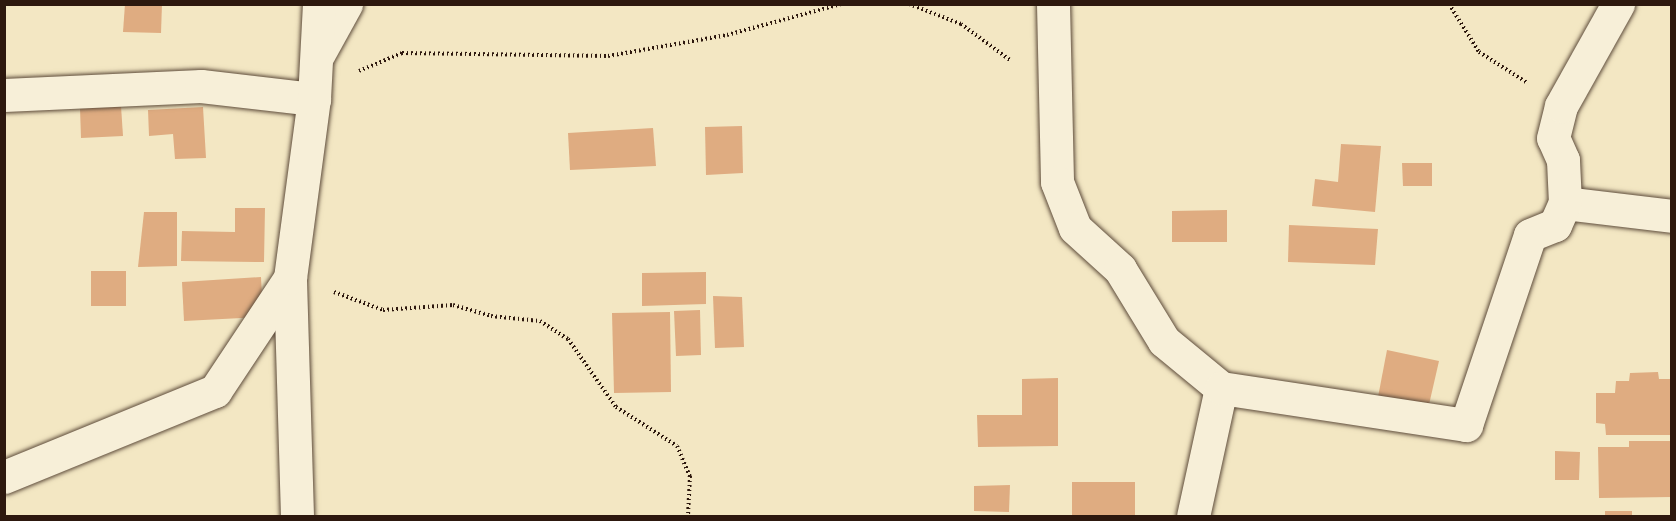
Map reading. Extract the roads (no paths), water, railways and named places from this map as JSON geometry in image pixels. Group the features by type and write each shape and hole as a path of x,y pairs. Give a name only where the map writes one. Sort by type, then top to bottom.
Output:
{"street":[{"path":"297,516 290,278 315,78 319,4"},
{"path":"315,78 346,4"},
{"path":"1053,4 1057,182 1075,228 1120,270 1164,341 1221,388 1466,425 1530,235 1555,225 1565,203 1563,160 1553,138 1561,106 1618,4"},
{"path":"4,95 315,78"},
{"path":"1565,203 1671,216"},
{"path":"4,477 216,391 290,278"},
{"path":"1193,516 1221,388"}]}
